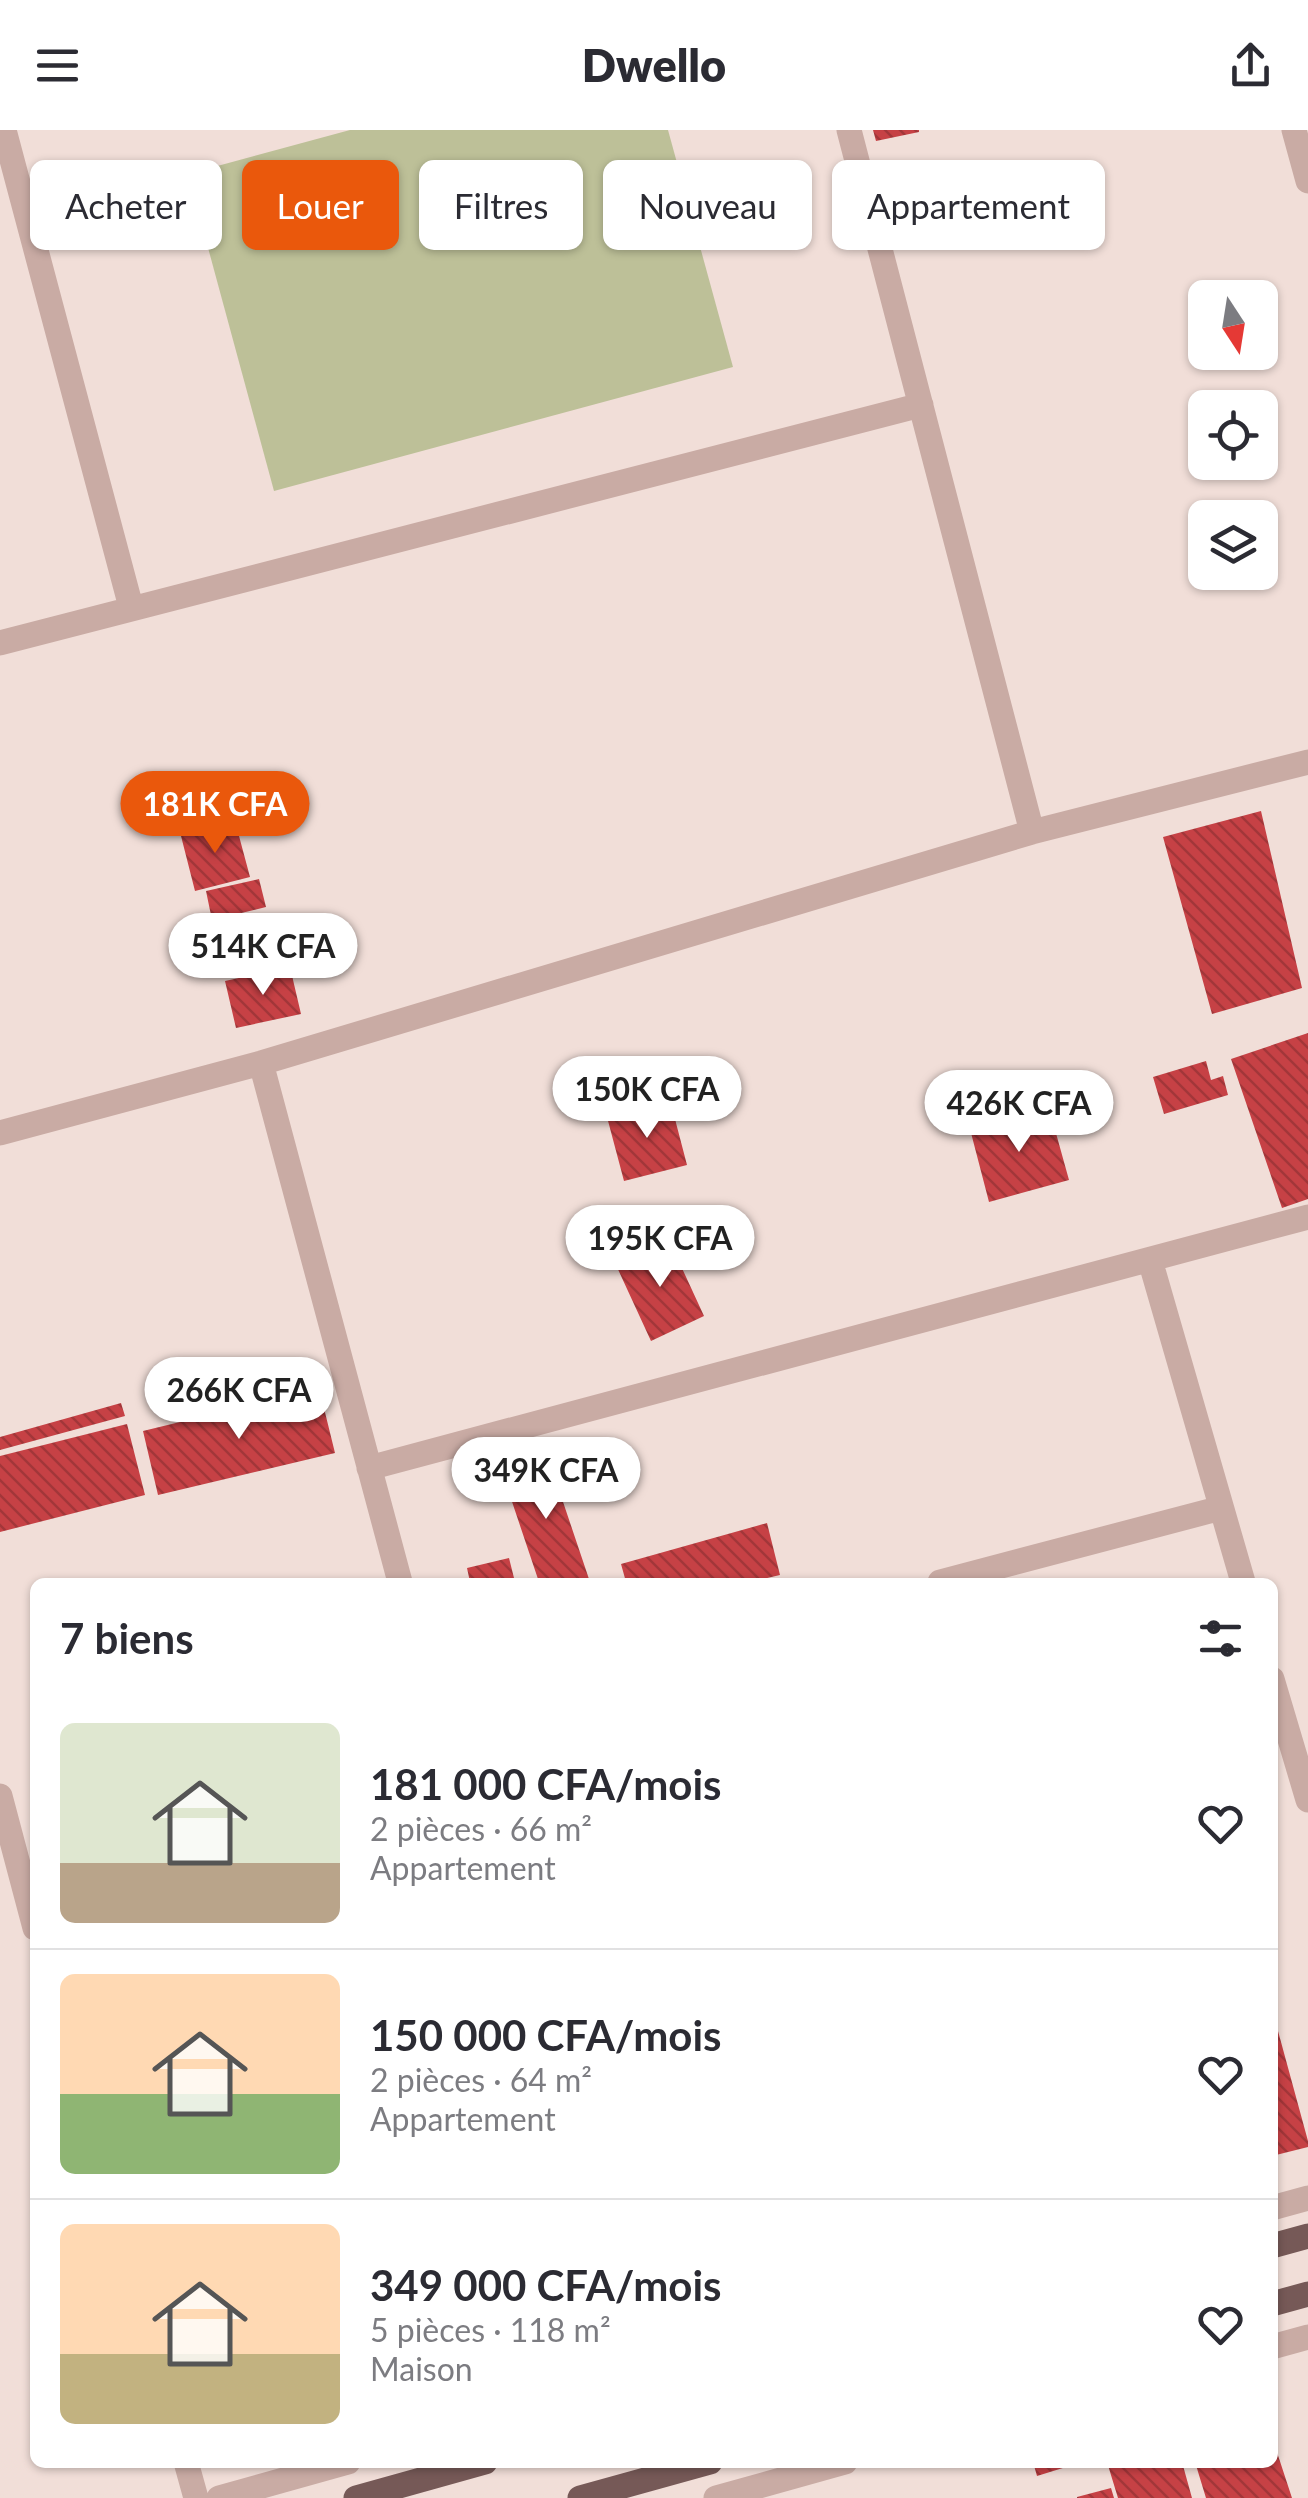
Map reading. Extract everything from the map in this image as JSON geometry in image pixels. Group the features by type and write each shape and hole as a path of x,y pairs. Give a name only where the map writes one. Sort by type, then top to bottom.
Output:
{"main road":[{"path":"1278,2244 1308,2236"},
{"path":"1278,2302 1308,2294"},
{"path":"356,2498 464,2468"},
{"path":"580,2498 648,2489 696,2468"}],"street":[{"path":"4,130 131,608"},
{"path":"850,130 1032,832"},
{"path":"1294,130 1308,181"},
{"path":"0,643 921,404"},
{"path":"0,1132 261,1063 1032,832 1308,762"},
{"path":"261,1063 399,1578"},
{"path":"369,1468 1308,1217"},
{"path":"1150,1260 1242,1578"},
{"path":"955,1578 1220,1508"},
{"path":"1280,1731 1308,1800"},
{"path":"0,1796 30,1909"},
{"path":"1278,2206 1308,2198"},
{"path":"1278,2344 1308,2337"},
{"path":"188,2468 196,2498"},
{"path":"219,2498 326,2468"},
{"path":"716,2498 824,2468"}],"green space":[{"path":"350,130 668,130 676,160 603,160 603,250 701,250 733,367 274,491 209,250 222,250 222,165"}],"building":[{"path":"873,130 919,130 919,132 876,141"},
{"path":"1261,811 1302,988 1212,1014 1163,837"},
{"path":"235,821 250,877 195,891 181,836"},
{"path":"259,879 266,907 212,920 206,891"},
{"path":"290,967 301,1014 236,1028 225,981"},
{"path":"1308,1033 1308,1199 1282,1208 1231,1059"},
{"path":"1206,1061 1211,1080 1223,1076 1228,1095 1164,1114 1153,1077"},
{"path":"670,1100 687,1165 624,1181 607,1117"},
{"path":"1049,1108 1069,1180 989,1202 970,1129"},
{"path":"669,1240 704,1316 651,1341 616,1265"},
{"path":"319,1388 335,1453 158,1495 143,1431"},
{"path":"121,1403 125,1416 0,1450 0,1437"},
{"path":"127,1424 145,1495 0,1532 0,1456"},
{"path":"559,1457 569,1486 559,1490 589,1578 538,1578 503,1475"},
{"path":"767,1523 780,1575 625,1578 621,1564"},
{"path":"509,1558 514,1578 469,1578 467,1568"},
{"path":"1278,2031 1308,2141 1308,2147 1278,2154"},
{"path":"1278,2455 1292,2498 1206,2498 1197,2468 1278,2468"},
{"path":"1035,2468 1063,2468 1037,2476"},
{"path":"1109,2468 1184,2468 1192,2498 1118,2498"},
{"path":"1111,2488 1114,2498 1077,2498 1077,2497"}]}
